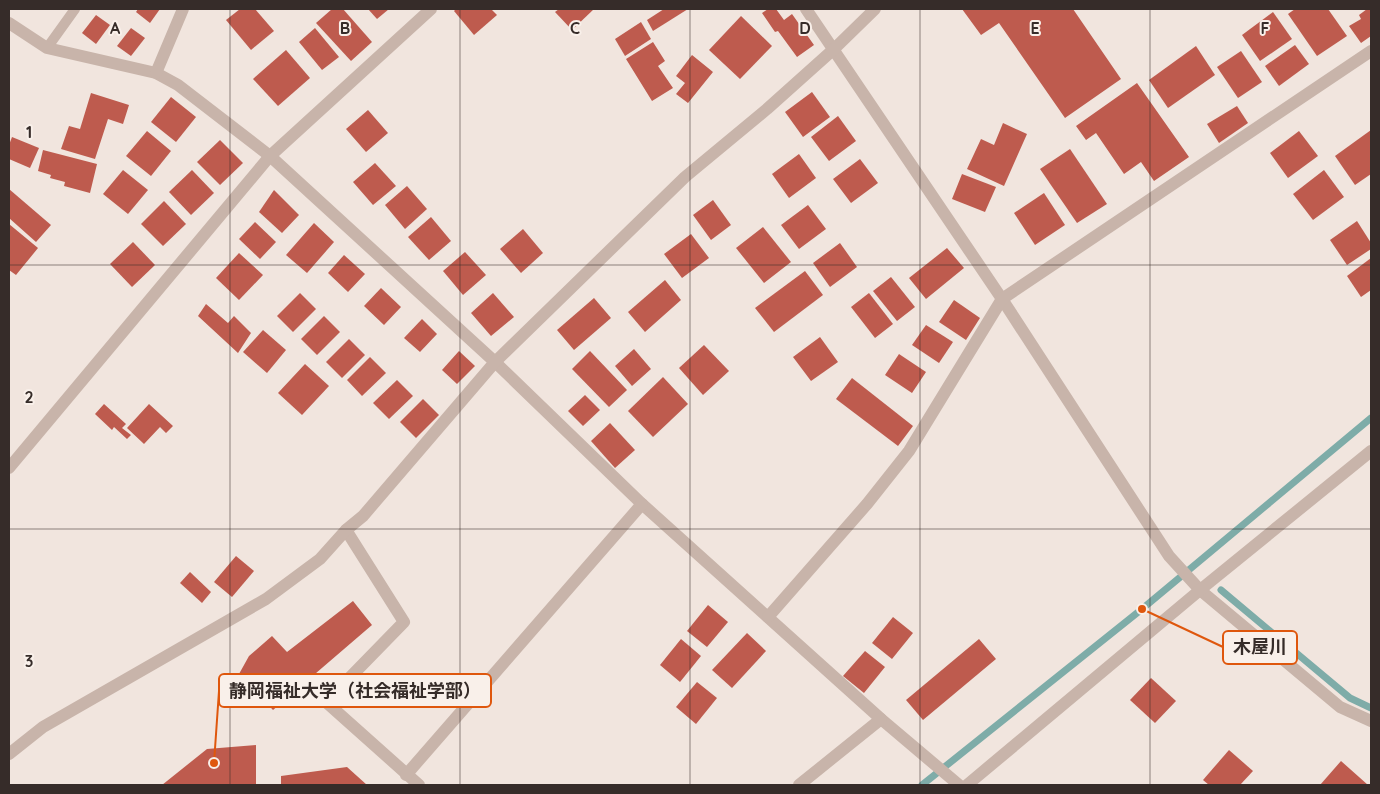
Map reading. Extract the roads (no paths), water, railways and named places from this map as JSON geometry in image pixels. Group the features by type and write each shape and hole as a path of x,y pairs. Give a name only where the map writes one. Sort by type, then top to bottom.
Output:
{"street":[{"path":"156,73 183,9"},
{"path":"9,468 270,156 431,9"},
{"path":"806,9 1002,299 1169,556 1200,590 1340,707 1371,720"},
{"path":"9,754 43,727 266,599 320,559 346,530 363,516 495,362 686,177 834,49 875,9"},
{"path":"9,23 47,48 156,73 178,85 270,156 495,362 642,504 881,719 959,785"},
{"path":"768,617 867,504 909,451 1002,299 1371,51"},
{"path":"967,785 1200,590 1371,451"},
{"path":"406,775 642,504"},
{"path":"346,530 404,622 326,702 418,785"},
{"path":"799,785 881,719"}],"lane":[{"path":"47,48 75,9"}],"waterway":[{"path":"922,785 1142,609 1371,418"},
{"path":"1221,590 1350,698 1371,708"}],"place":[{"name":"木屋川","path":"1142,609"},
{"name":"静岡福祉大学（社会福祉学部）","path":"214,763"}]}
